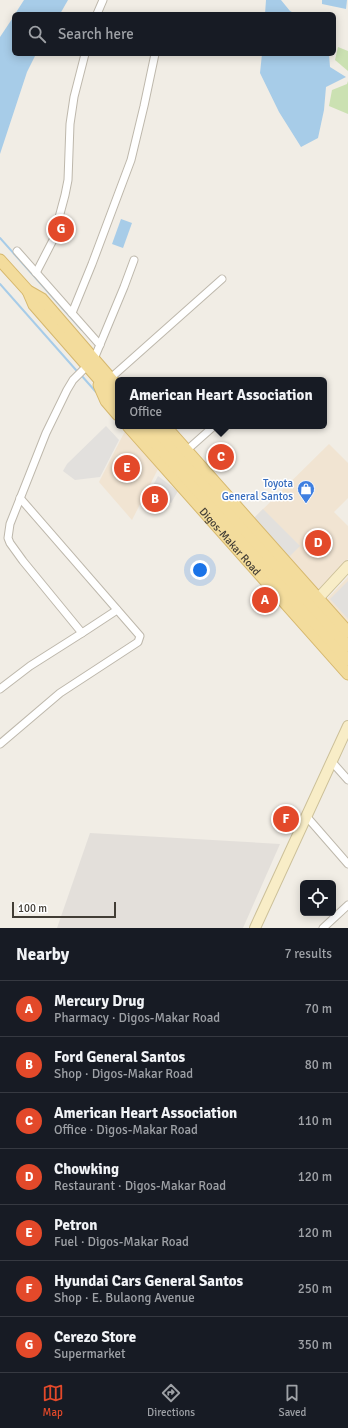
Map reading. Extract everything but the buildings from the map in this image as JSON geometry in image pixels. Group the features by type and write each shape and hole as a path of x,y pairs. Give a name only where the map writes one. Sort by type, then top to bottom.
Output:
{"main road":[{"path":"0,260 28,291 42,299 99,372 115,396"},
{"path":"99,372 115,377"},
{"path":"99,372 115,384"},
{"path":"99,372 106,401 115,412"},
{"name":"Digos-Makar Road","path":"131,429 348,674"},
{"name":"Digos-Makar Road","path":"143,429 348,660"},
{"name":"Digos-Makar Road","path":"156,429 348,646"},
{"path":"169,429 348,632"},
{"path":"299,619 348,566"},
{"path":"255,928 348,726"}],"street":[{"path":"98,12 103,0"},
{"path":"36,273 53,240 66,195 70,124 74,97 84,56"},
{"path":"72,313 92,264 130,160 144,106 155,56"},
{"path":"18,251 100,345"},
{"path":"82,633 23,561 8,538 10,524 46,433 73,380 90,362 100,345 123,291 134,260"},
{"path":"119,377 222,279"},
{"path":"187,450 211,429"},
{"path":"0,744 60,693 138,642 140,638 20,498"},
{"path":"0,678 3,686 30,666 117,610"},
{"path":"332,762 348,780"},
{"path":"307,817 348,864"},
{"path":"323,928 348,905"}],"shaded area":[{"path":"106,426 119,440 100,477 75,480 63,471 67,464"},
{"path":"125,431 158,469 132,520 99,482"},
{"name":"Toyota General Santos","path":"329,444 348,463 348,498 334,512 348,526 348,559 318,591 253,519"},
{"path":"158,476 178,491 171,503 149,493"},
{"path":"263,509 300,546 288,558 253,519"},
{"path":"348,577 348,623 327,599"},
{"path":"348,581 348,619 330,599"},
{"path":"90,833 280,844 243,928 57,928"}],"green space":[{"path":"338,47 348,51 348,71 335,60"},
{"path":"348,81 348,114 329,106 332,90 347,84"}],"water":[{"path":"24,0 68,0 61,12 16,12"},
{"path":"266,0 281,0 292,12 265,12"},
{"path":"322,0 347,0 346,9 322,4"},
{"path":"12,19 12,56 35,56 27,72 0,154 0,37"},
{"path":"262,56 329,56 330,67 346,77 326,87 324,110 318,138 301,147 279,112 260,73"},
{"path":"121,219 132,223 123,248 112,244"}],"waterway":[{"path":"0,238 82,330"},
{"path":"0,284 76,370"},
{"path":"81,375 96,392"}],"place":[{"name":"Cerezo Store","path":"61,229"},
{"name":"American Heart Association","path":"221,457"},
{"name":"Petron","path":"127,468"},
{"name":"Ford General Santos","path":"155,499"},
{"name":"Toyota General Santos","path":"306,504"},
{"name":"Chowking","path":"318,543"},
{"name":"Mercury Drug","path":"265,600"},
{"name":"Hyundai Cars General Santos","path":"286,819"}]}
